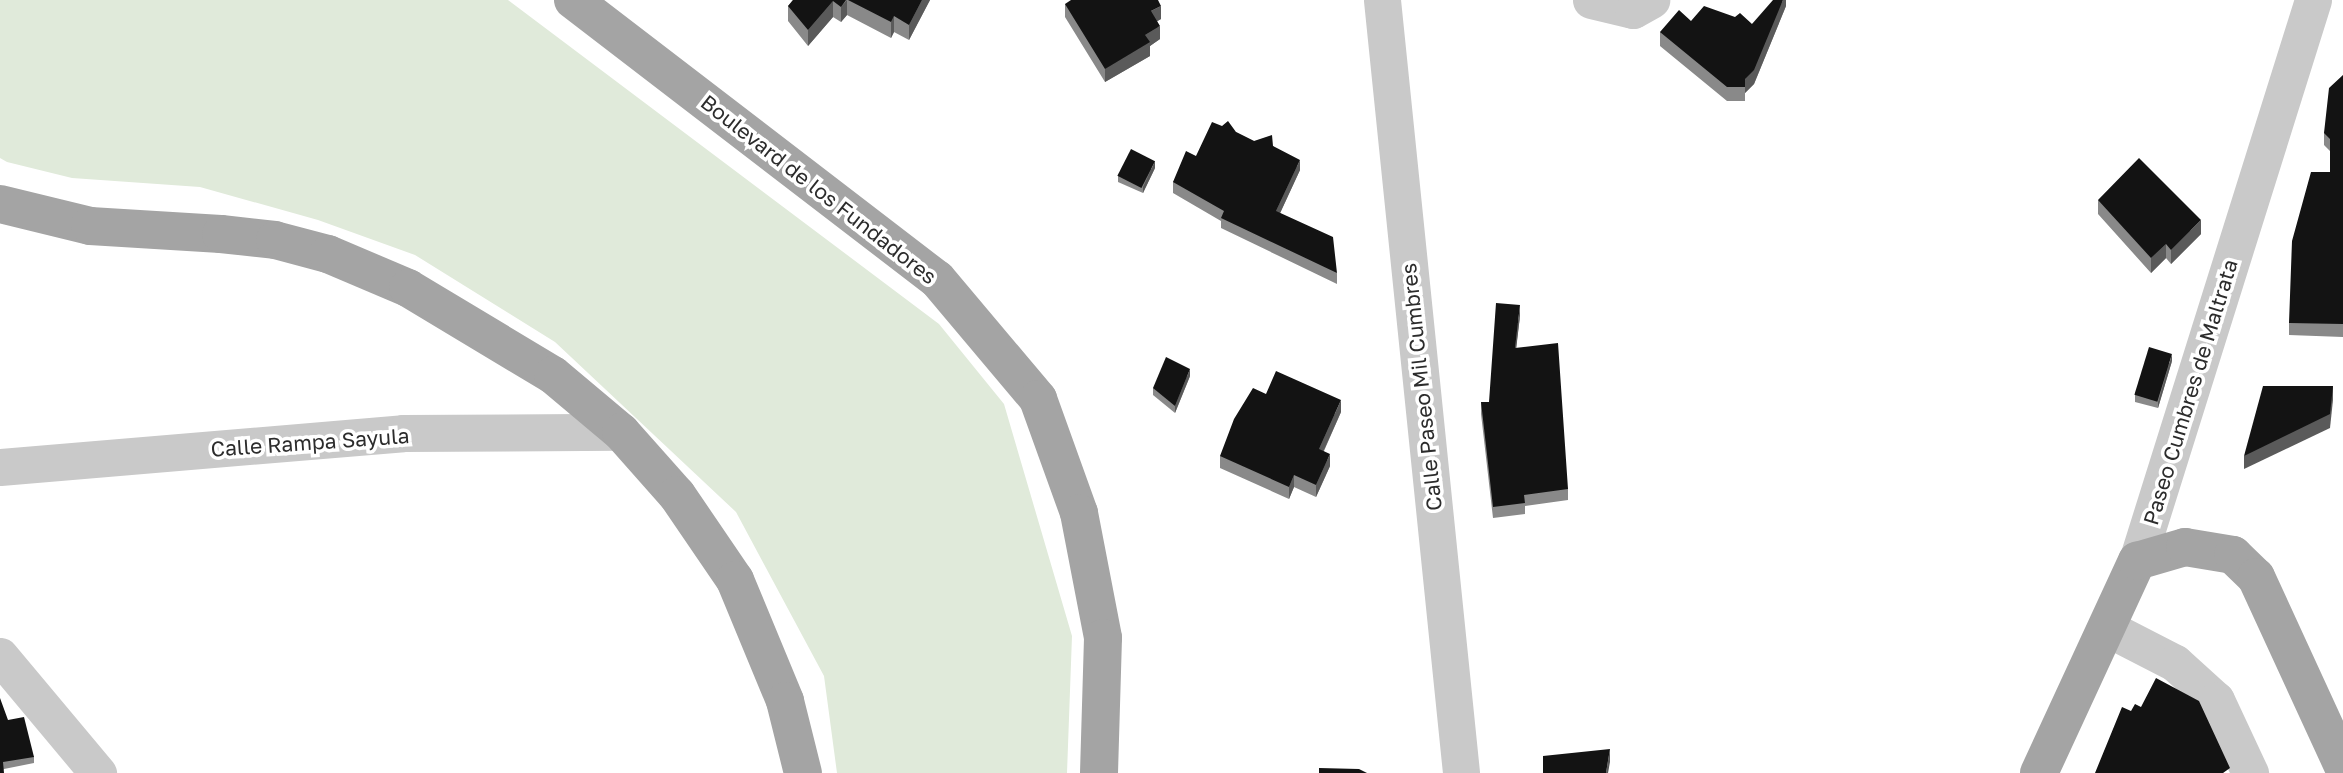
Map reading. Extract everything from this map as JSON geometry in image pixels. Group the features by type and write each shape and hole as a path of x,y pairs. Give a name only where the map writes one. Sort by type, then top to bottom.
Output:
{"main road":[{"name":"Boulevard de los Fundadores","path":"573,0 937,279 1038,399 1079,513 1102,638 1099,773"},
{"path":"0,204 90,226 235,235 328,254 408,288 487,331 553,375 621,432 677,495 736,580 785,701 803,773"},
{"path":"2137,561 2185,547 2233,555 2256,577 2343,766"},
{"name":"Paseo Cumbres de Maltrata","path":"2039,773 2137,561"}],"street":[{"name":"Calle Paseo Mil Cumbres","path":"1382,0 1461,773"},
{"path":"1591,0 1633,10 1651,0"},
{"name":"Paseo Cumbres de Maltrata","path":"2137,561 2313,0"},
{"name":"Calle Rampa Sayula","path":"0,467 403,433 621,432"},
{"path":"2107,628 2175,663 2216,700 2250,773"},
{"path":"0,656 98,773"}],"green space":[{"path":"0,0 508,0 939,324 1004,404 1072,636 1067,773 837,773 824,676 736,512 555,342 415,255 318,220 200,187 72,178 0,158"}],"building":[{"path":"793,0 846,0 841,7 833,1 808,30 788,6"},
{"path":"848,0 922,0 909,25 894,16 891,22"},
{"path":"1071,0 1158,0 1161,6 1151,11 1160,26 1145,35 1150,42 1105,69 1065,4"},
{"path":"1773,0 1783,0 1754,70 1745,79 1745,87 1727,87 1660,32 1679,10 1691,21 1704,6 1735,17 1740,13 1752,24"},
{"path":"2343,75 2343,324 2289,323 2292,241 2311,172 2330,172 2330,139 2324,133 2329,88"},
{"path":"1228,121 1236,132 1254,141 1272,135 1273,146 1300,160 1276,211 1333,237 1337,273 1221,218 1224,211 1173,182 1186,151 1196,156 1212,122 1222,126"},
{"path":"1131,149 1155,161 1141,188 1117,176"},
{"path":"2139,158 2201,220 2171,250 2166,244 2151,258 2098,200"},
{"path":"1496,303 1520,305 1515,348 1558,343 1568,489 1524,495 1525,503 1493,507 1481,402 1489,402"},
{"path":"2149,347 2172,354 2157,402 2134,395"},
{"path":"1166,357 1190,369 1175,406 1153,388"},
{"path":"1276,371 1341,400 1319,449 1330,454 1316,485 1294,475 1289,487 1220,456 1234,419 1253,388 1266,394"},
{"path":"2263,386 2333,386 2330,414 2244,456"},
{"path":"2156,678 2199,701 2230,768 2223,773 2095,773 2122,707 2131,711 2135,704 2141,707"},
{"path":"0,698 8,720 24,717 34,757 3,762 4,773 0,773"},
{"path":"1610,749 1606,773 1543,773 1543,756"},
{"path":"1319,768 1359,769 1367,773 1319,773"}]}
